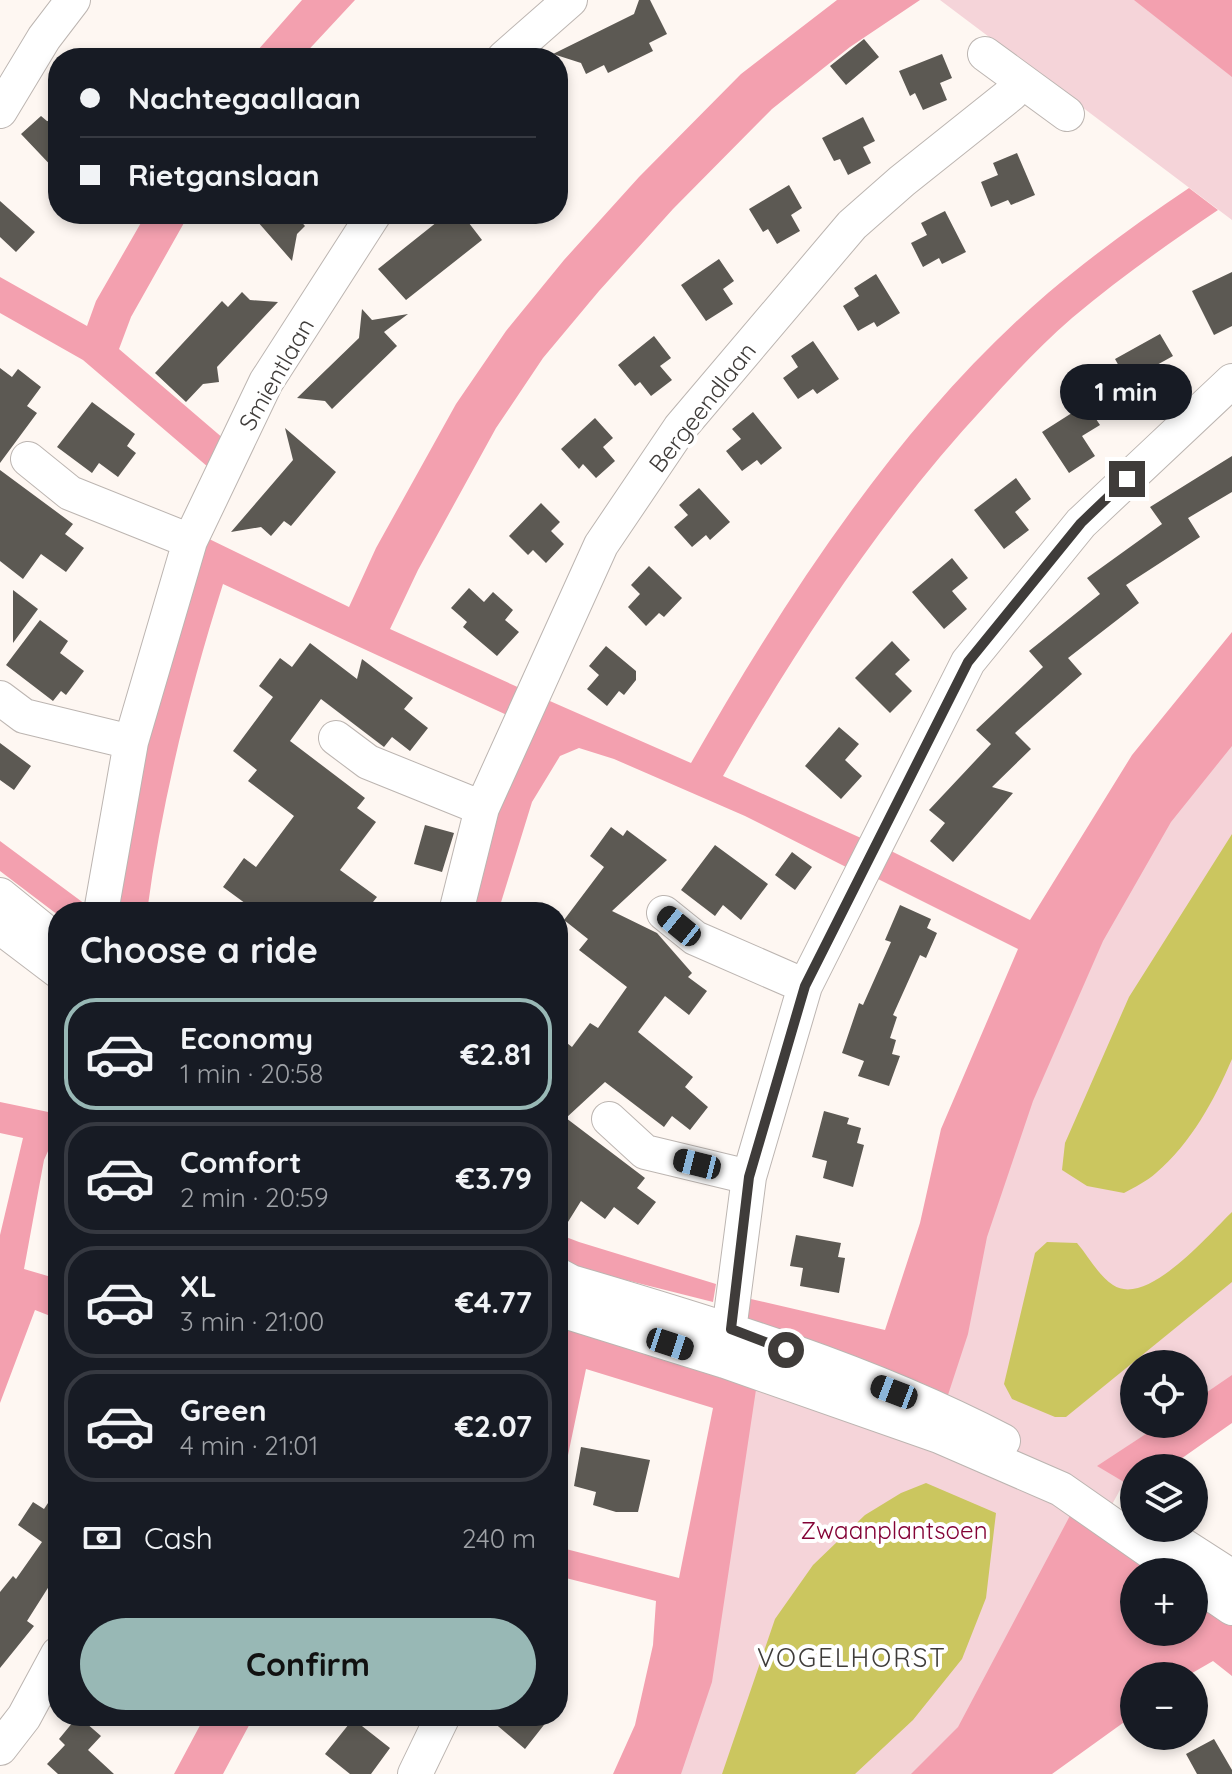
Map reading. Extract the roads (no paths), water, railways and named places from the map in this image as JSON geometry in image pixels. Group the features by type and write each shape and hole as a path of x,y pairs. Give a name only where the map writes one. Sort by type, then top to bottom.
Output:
{"street":[{"path":"0,111 44,38 73,0"},
{"path":"515,48 570,0"},
{"path":"985,54 1067,114"},
{"name":"Bergeendlaan","path":"458,902 482,808 601,545 680,428 852,225 1011,94 1019,79"},
{"name":"Smientlaan","path":"103,902 131,742 190,541 266,382 368,224"},
{"path":"728,1345 749,1177 805,986 968,662 1081,523 1232,381"},
{"path":"28,459 70,493 190,541"},
{"path":"0,698 24,716 131,742"},
{"path":"336,738 368,762 482,808"},
{"path":"0,895 48,934"},
{"path":"664,913 695,938 805,986"},
{"path":"0,927 48,963"},
{"path":"609,1119 645,1152 749,1177"},
{"path":"568,1300 949,1413 1073,1474 1120,1505"},
{"path":"728,1345 1061,1489 1160,1558"},
{"path":"1178,1542 1232,1577"},
{"path":"1208,1592 1232,1608"},
{"path":"0,1748 24,1717 48,1673"},
{"path":"415,1774 438,1726"}],"district":[{"name":"VOGELHORST","path":"852,1657"}],"park label":[{"name":"Zwaanplantsoen","path":"894,1530"}]}
